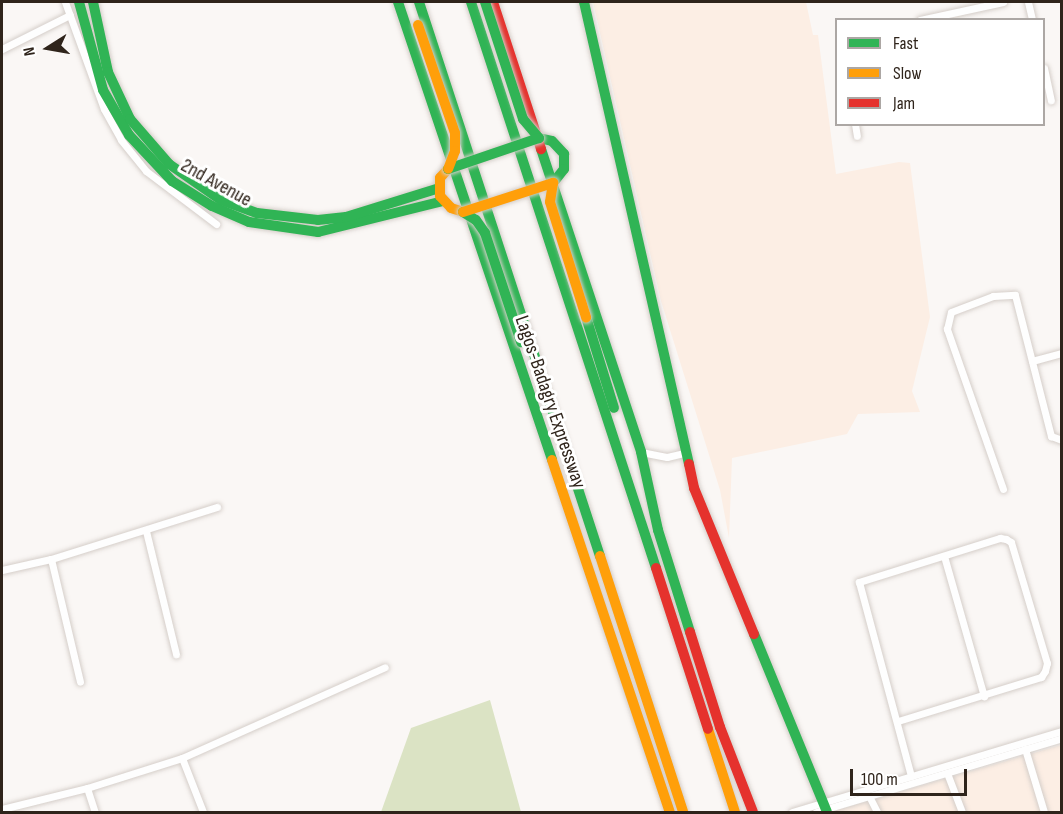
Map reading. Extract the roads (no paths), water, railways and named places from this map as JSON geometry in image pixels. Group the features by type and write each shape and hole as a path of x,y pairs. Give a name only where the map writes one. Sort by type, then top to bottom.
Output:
{"main road":[{"name":"2nd Avenue","path":"79,2 103,90 129,135 172,181 249,222 318,232 443,201"},
{"name":"2nd Avenue","path":"93,2 108,72 130,119 169,164 217,203 257,213 318,220 346,217 439,188"},
{"name":"Lagos-Badagry Expressway","path":"398,2 670,813"},
{"path":"410,2 455,134 455,151 439,188 443,201 476,220 485,233 521,342 624,627"},
{"name":"Lagos-Badagry Expressway","path":"419,2 683,813"},
{"path":"471,2 735,813"},
{"path":"487,2 523,119 539,138"},
{"path":"487,2 641,452 658,530 710,694 753,813"},
{"path":"579,2 681,454 720,573 821,809"},
{"path":"584,2 681,454"},
{"path":"448,169 539,138 552,141 564,154 564,169 553,183 550,202 586,317 664,595"},
{"path":"463,212 553,183"}],"street":[{"path":"65,2 104,109 121,140 146,171 216,224"},
{"path":"931,18 1004,2"},
{"path":"1028,2 1032,18"},
{"path":"2,49 70,15"},
{"path":"1045,73 1051,100"},
{"path":"855,126 857,136"},
{"path":"1003,489 947,329 951,312 993,296 1015,295 1051,436 1062,440"},
{"path":"1032,361 1062,353"},
{"path":"641,452 667,458 681,454"},
{"path":"2,570 51,559 217,507"},
{"path":"146,531 176,654"},
{"path":"898,721 1041,677 1047,663 1011,542 1000,538 859,582 911,776"},
{"path":"944,556 984,696"},
{"path":"51,559 80,682"},
{"path":"2,809 87,788 182,758 386,667"},
{"path":"821,809 911,776 1062,731"},
{"path":"792,813 821,809 869,796 1062,738"},
{"path":"1025,749 1044,813"},
{"path":"182,758 203,813"},
{"path":"947,773 962,813"},
{"path":"87,788 95,813"},
{"path":"869,796 877,813"}]}
